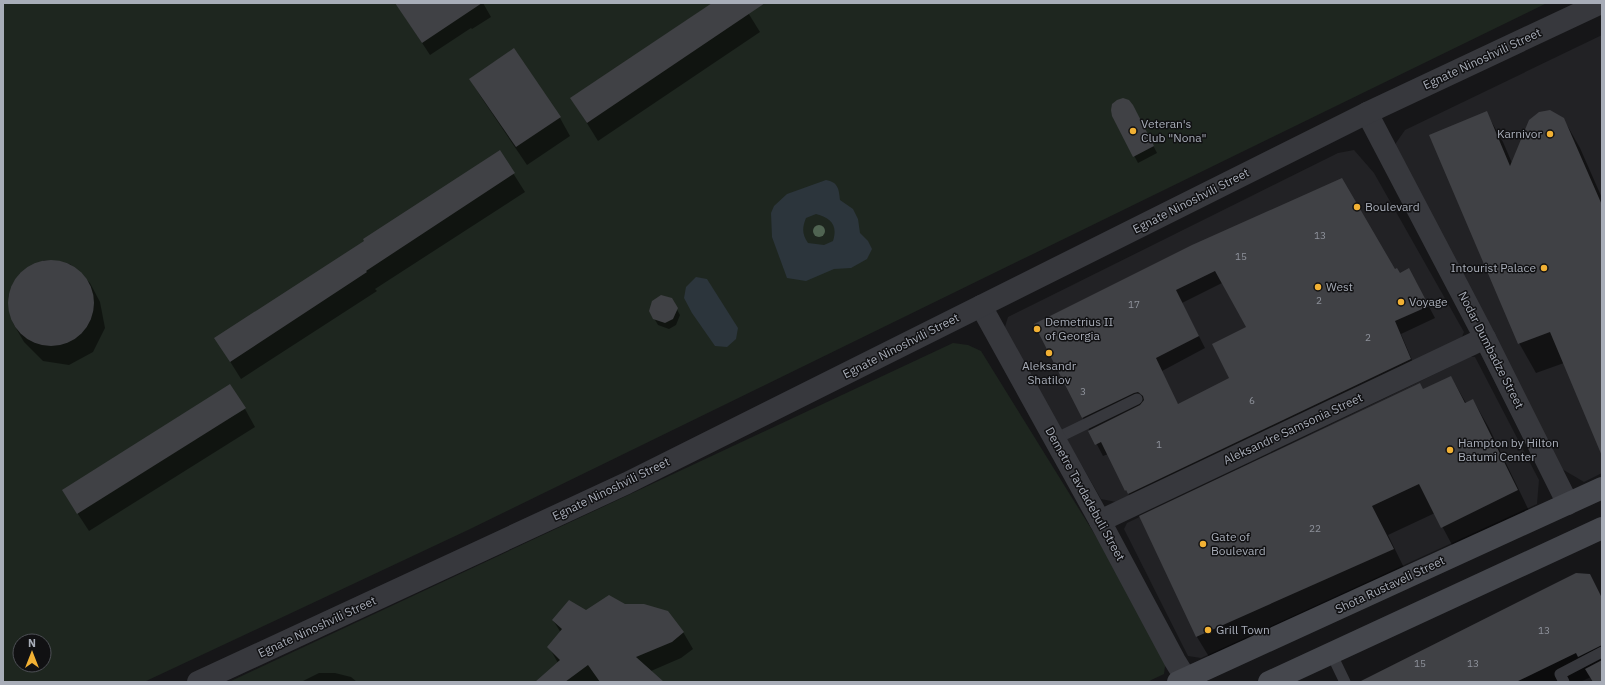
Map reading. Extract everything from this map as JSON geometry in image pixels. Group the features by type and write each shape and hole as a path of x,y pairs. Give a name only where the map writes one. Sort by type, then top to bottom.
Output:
{"main road":[{"name":"Shota Rustaveli Street","path":"1184,681 1602,488"},
{"path":"1269,682 1601,531"}],"street":[{"name":"Egnate Ninoshvili Street","path":"198,682 627,483 1367,114 1601,3"},
{"name":"Nodar Dumbadze Street","path":"1367,114 1485,338 1558,481 1568,504"},
{"name":"Demetre Tavdadebuli Street","path":"981,306 1100,521 1175,661 1184,681"},
{"name":"Aleksandre Samsonia Street","path":"1100,521 1485,338"}],"lane":[{"path":"1055,439 1137,399"},
{"path":"1564,682 1560,674 1602,652"},
{"path":"1331,653 1345,682"}],"shaded area":[{"path":"3,3 1547,3 468,530 144,682 3,682"},
{"path":"1602,35 1602,473 1584,482 1562,469 1396,157 1396,143 1405,130"},
{"path":"1354,150 1374,173 1464,332 1461,339 1116,502 1101,499 1004,330 1008,317 1338,153"},
{"path":"826,180 833,182 838,189 840,200 853,209 858,219 860,233 868,241 872,249 867,259 851,268 834,269 806,281 787,278 772,237 771,213 774,206 787,194","holes":["816,214 829,220 834,226 835,231 833,241 824,245 808,243 803,231 806,218"]},
{"path":"696,277 707,279 738,328 736,339 727,347 715,346 692,313 684,298 686,287"},
{"path":"953,343 968,345 981,351 1167,651 1164,674 1147,682 229,682"},
{"path":"1470,357 1475,357 1539,480 1537,504 1201,658 1188,656 1124,529 1127,523"}],"building":[{"path":"395,3 482,3 422,43"},
{"path":"712,3 765,3 587,123 570,98"},
{"path":"514,48 561,117 516,147 469,79"},
{"name":"Veteran's Club \"Nona\"","path":"1123,98 1129,100 1133,105 1154,146 1133,157 1112,116 1112,104"},
{"name":"Intourist Palace","path":"1550,110 1564,118 1602,205 1602,456 1550,332 1518,344 1429,135 1487,111 1510,166 1529,120 1539,112"},
{"path":"500,150 515,173 230,362 214,338 364,241 363,239"},
{"path":"1342,178 1395,269 1397,268 1400,273 1409,268 1429,306 1395,321 1411,359 1128,494 1126,490 1125,491 1101,442 1095,445 1088,431 1140,405 1144,400 1143,396 1138,392 1134,393 1082,418 1034,324 1192,245","holes":["1215,271 1246,327 1212,344 1229,378 1178,404 1156,358 1199,336 1176,290"]},
{"path":"51,260 67,263 75,267 87,279 91,287 94,303 91,319 87,327 75,339 67,343 51,346 35,343 27,339 15,327 11,319 8,303 11,287 15,279 27,267 35,263"},
{"path":"661,295 672,298 678,308 673,319 665,323 653,319 649,311 652,301"},
{"path":"1451,376 1465,403 1473,399 1518,490 1441,528 1419,484 1372,506 1394,549 1196,637 1139,516 1420,383 1423,389"},
{"path":"230,384 246,408 77,514 62,490"},
{"path":"1576,573 1590,574 1602,598 1602,645 1578,657 1576,653 1516,682 1359,682"},
{"path":"609,595 625,604 644,604 668,611 684,632 672,642 636,657 664,682 600,682 588,665 565,682 535,682 560,660 547,647 562,629 552,620 569,600 586,610"},
{"path":"1602,660 1602,682 1593,682 1585,669"}],"place":[{"name":"Veteran's Club \"Nona\"","path":"1133,131"},
{"name":"Karnivor","path":"1550,134"},
{"name":"Boulevard","path":"1357,207"},
{"name":"Intourist Palace","path":"1544,268"},
{"name":"West","path":"1318,287"},
{"name":"Voyage","path":"1401,302"},
{"name":"Demetrius II of Georgia","path":"1037,329"},
{"name":"Aleksandr Shatilov","path":"1049,353"},
{"name":"Hampton by Hilton Batumi Center","path":"1450,450"},
{"name":"Gate of Boulevard","path":"1203,544"},
{"name":"Grill Town","path":"1208,630"}]}
